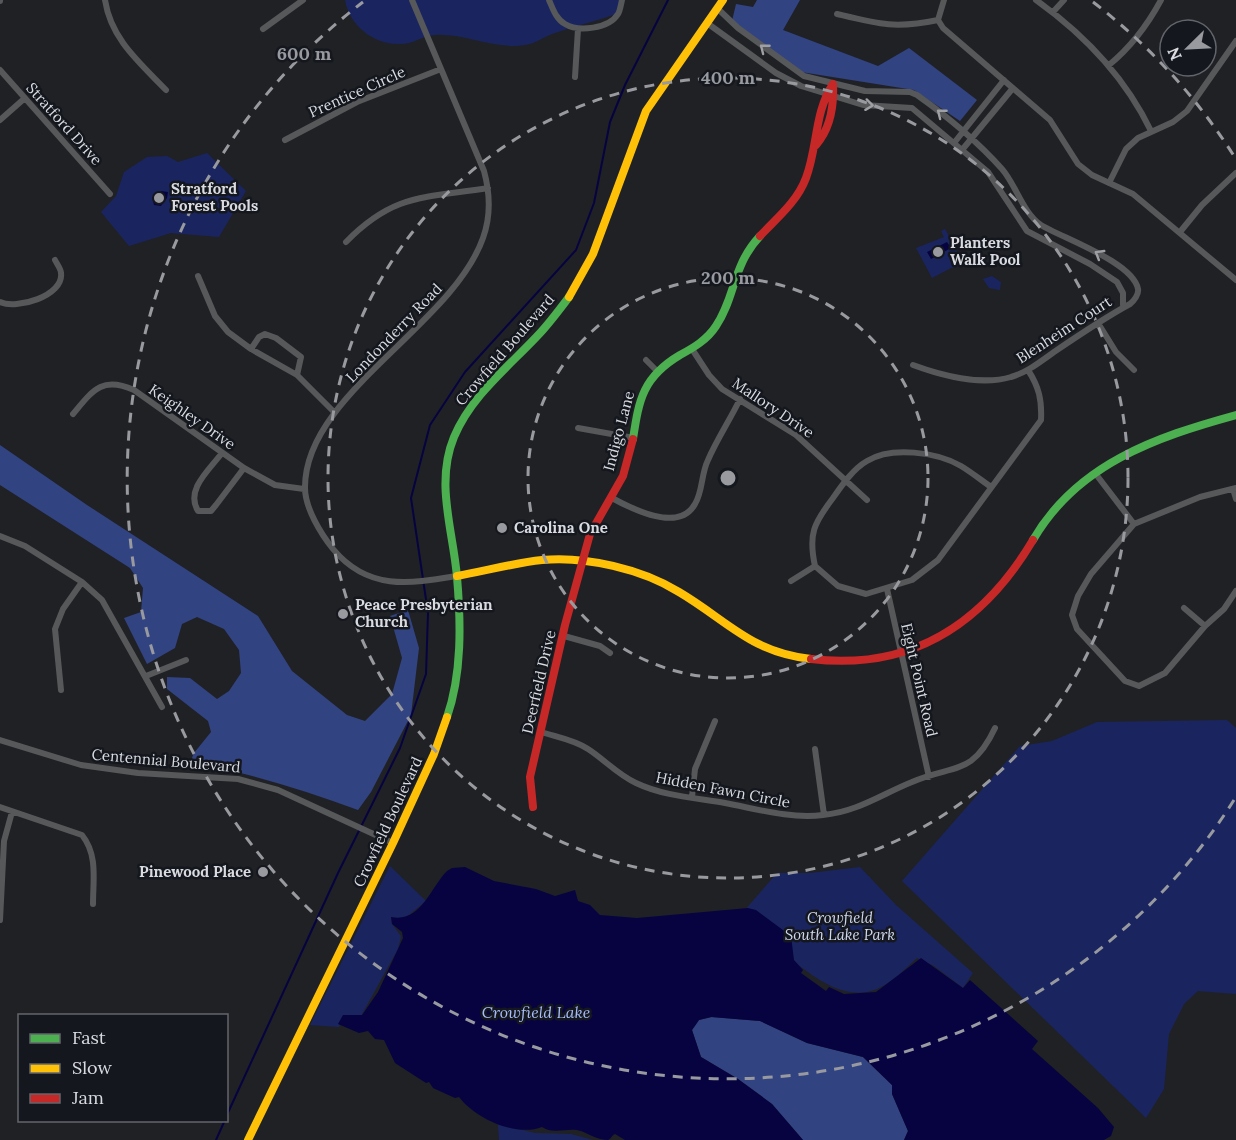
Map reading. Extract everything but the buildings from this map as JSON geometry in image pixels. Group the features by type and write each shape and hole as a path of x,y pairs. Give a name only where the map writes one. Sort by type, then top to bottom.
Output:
{"street":[{"path":"105,0 110,26 122,43 166,90"},
{"path":"263,29 303,0"},
{"name":"Londonderry Road","path":"412,0 472,140 488,188 488,220 483,238 457,285 334,412 309,457 304,489 313,516 326,541 342,560 357,571 377,580 423,582 458,576"},
{"path":"549,0 557,17 564,24 578,29 604,25 618,15 622,0"},
{"name":"Crowfield Boulevard","path":"248,1140 393,843 434,754 454,697 460,629 458,576 444,491 453,438 465,414 492,381 541,332 569,297 593,254 646,111 723,0"},
{"path":"938,20 944,0"},
{"path":"1036,0 1053,12 1109,65 1124,84 1151,131"},
{"path":"1053,12 1064,0"},
{"path":"1109,65 1127,50 1147,26 1161,0"},
{"path":"707,23 776,73 824,95 863,105 912,108 988,172 1019,220 1033,237 1090,264 1110,277 1122,288 1123,305 1131,303 1138,293 1136,283 1125,272 1084,245 1043,226 1030,213 1004,171 972,138 910,92 865,91 804,76 793,70 717,8"},
{"path":"837,14 881,26 904,26 938,20"},
{"path":"938,20 955,41 1050,120 1078,164 1109,183 1133,194 1236,280"},
{"path":"575,77 578,29"},
{"path":"1109,183 1126,149 1138,138 1173,122 1187,111 1236,41"},
{"name":"Prentice Circle","path":"285,140 357,102 441,69"},
{"name":"Stratford Drive","path":"0,70 110,194"},
{"path":"954,142 1004,80"},
{"path":"816,145 814,131 824,95 833,84"},
{"path":"646,360 656,370 672,358 692,350 711,332 742,259 800,191 816,145 825,136 835,97 833,84"},
{"path":"962,150 1013,88"},
{"path":"0,120 25,98"},
{"path":"1180,232 1202,205 1236,173"},
{"path":"346,242 382,211 402,201 488,188"},
{"path":"1004,196 1015,188"},
{"path":"1019,220 1030,213"},
{"path":"0,302 12,306 23,304 52,291 59,283 61,273 55,260"},
{"path":"198,276 215,316 228,332 250,349 297,375 334,412"},
{"name":"Blenheim Court","path":"913,365 934,373 989,380 1010,378 1028,369 1123,305"},
{"path":"1098,323 1116,352 1134,370"},
{"path":"250,349 259,337 265,334 276,339 301,357 297,375"},
{"name":"Mallory Drive","path":"692,350 722,389 796,435 867,500"},
{"path":"991,487 960,465 933,455 884,453 866,461 846,481 821,514 812,533 815,566 838,586 866,594 912,580 938,560 1041,420 1042,404 1038,384 1028,369"},
{"name":"Indigo Lane","path":"582,563 591,531 626,470 639,403 656,370"},
{"name":"Keighley Drive","path":"73,414 91,393 105,384 118,383 134,390 244,468 275,485 304,489"},
{"path":"612,498 628,507 655,516 682,516 694,507 706,463 740,399"},
{"path":"458,576 543,560 582,563 658,582 695,603 743,638 783,654 831,662 900,654 924,646 971,618 998,591 1051,513 1095,473 1125,452 1159,437 1236,414"},
{"path":"578,429 634,438"},
{"path":"222,453 193,491 193,503 198,511 211,511 244,468"},
{"path":"1095,473 1134,524"},
{"path":"1236,499 1234,489 1200,497 1134,524 1091,574 1078,596 1072,615 1077,629 1125,681 1139,686 1165,674 1205,626 1224,609 1236,591"},
{"path":"0,536 25,546 82,582 102,600 162,707"},
{"name":"Deerfield Drive","path":"532,807 530,777 582,563"},
{"path":"791,581 815,566"},
{"path":"61,690 55,629 63,609 82,582"},
{"name":"Eight Point Road","path":"887,589 929,777"},
{"path":"1184,608 1205,626"},
{"path":"564,636 600,646 610,653"},
{"path":"146,676 186,660"},
{"path":"692,797 695,769 715,721"},
{"name":"Hidden Fawn Circle","path":"541,732 586,747 624,778 648,789 792,816 824,815 876,801 901,786 966,764 985,750 995,728"},
{"name":"Centennial Boulevard","path":"0,740 81,765 138,773 238,779 278,790 393,843"},
{"path":"815,749 824,815"},
{"path":"0,807 82,835 91,845 93,856 93,904"},
{"path":"0,920 4,841 12,812"}],"green space":[{"path":"345,0 623,0 616,14 555,33 529,44 514,46 446,35 428,36 409,43 387,43 368,35 360,28 353,20"},
{"path":"207,153 246,191 219,237 171,233 129,246 101,212 116,196 124,172 147,157 167,156 178,162"},
{"name":"Planters Walk Pool","path":"945,229 959,255 956,257 961,266 951,268 932,278 916,248 944,237 941,231"},
{"path":"992,276 1001,282 1000,290 989,288 983,279"},
{"path":"1227,720 1236,728 1236,994 1198,991 1184,1004 1169,1034 1164,1089 1146,1118 902,881 1020,746 1052,741 1097,722"},
{"path":"390,866 426,901 404,919 391,917 392,924 401,936 398,949 361,1016 355,1018 343,1016 339,1027 310,1025"},
{"name":"Crowfield South Lake Park","path":"860,867 896,905 973,973 963,988 934,966 917,958 893,979 877,989 859,993 840,989 821,981 803,969 744,911 777,873 810,873"},
{"path":"498,1124 535,1133 571,1134 593,1140 499,1140"}],"shaded area":[{"path":"757,0 800,0 783,30 878,66 909,48 977,100 960,121 914,90 801,72 732,21 736,4 753,7"},
{"path":"0,445 87,505 258,616 292,671 347,715 365,721 392,694 402,658 390,616 408,610 419,648 411,715 371,792 358,810 276,782 190,763 194,753 211,732 208,721 167,689 167,677 190,678 217,699 229,691 241,673 239,650 224,629 197,617 182,624 175,648 147,664 124,618 141,612 143,588 130,568 0,485"},
{"path":"712,1017 760,1021 807,1043 863,1057 892,1085 892,1094 908,1131 904,1140 803,1140 772,1104 738,1079 701,1057 692,1030 699,1020"}],"water":[{"name":"Stratford Forest Pools","path":"161,191 168,192 167,198 161,206 154,205 152,197 158,198"},
{"path":"947,242 951,248 931,259 927,252"},
{"name":"Crowfield Lake","path":"465,867 494,881 536,889 555,896 575,890 578,901 590,905 600,915 637,918 748,908 756,910 791,936 794,960 803,970 801,973 826,991 829,987 844,994 876,992 921,958 963,988 970,980 1038,1041 1032,1049 1098,1108 1114,1127 1111,1136 1104,1140 904,1140 908,1131 892,1094 892,1085 863,1057 807,1043 760,1021 711,1017 699,1020 692,1030 701,1057 738,1079 772,1104 803,1140 625,1140 615,1134 608,1140 576,1130 551,1130 542,1127 520,1130 497,1124 475,1112 459,1097 455,1098 433,1088 429,1082 426,1083 395,1063 384,1040 375,1039 368,1031 359,1033 338,1024 343,1015 362,1015 378,992 403,938 402,932 392,924 391,917 410,915 424,903 447,871 452,868"}],"waterway":[{"path":"228,1113 338,873 400,748 426,674 428,613 411,498 430,425 465,372 576,250 594,203 610,122 625,85 668,0"},
{"path":"216,1140 224,1122"}],"traffic: fast":[{"path":"633,439 641,401 650,381 668,363 700,343 712,331 727,304 744,258 760,236"},
{"path":"447,717 458,666 460,630 457,577 447,507 446,472 449,454 454,437 471,407 541,332 569,297"},
{"path":"1033,540 1051,514 1095,473 1148,444 1236,415"}],"traffic: slow":[{"path":"569,297 593,254 646,111 723,0"},
{"path":"457,576 542,560 577,560 613,566 664,584 740,634 772,650 811,659"},
{"path":"248,1140 393,843 434,754 447,717"}],"traffic: jam":[{"path":"760,236 786,209 802,187 810,166 822,106 833,84 831,116 816,145"},
{"path":"533,807 530,777 565,625 590,534 623,476 633,439"},
{"path":"811,659 847,661 881,657 912,649 941,636 967,618 991,596 1013,570 1033,540"}],"place":[{"name":"Stratford Forest Pools","path":"159,198"},
{"name":"Planters Walk Pool","path":"938,252"},
{"name":"Carolina One","path":"502,528"},
{"name":"Peace Presbyterian Church","path":"343,614"},
{"name":"Pinewood Place","path":"263,872"}]}
